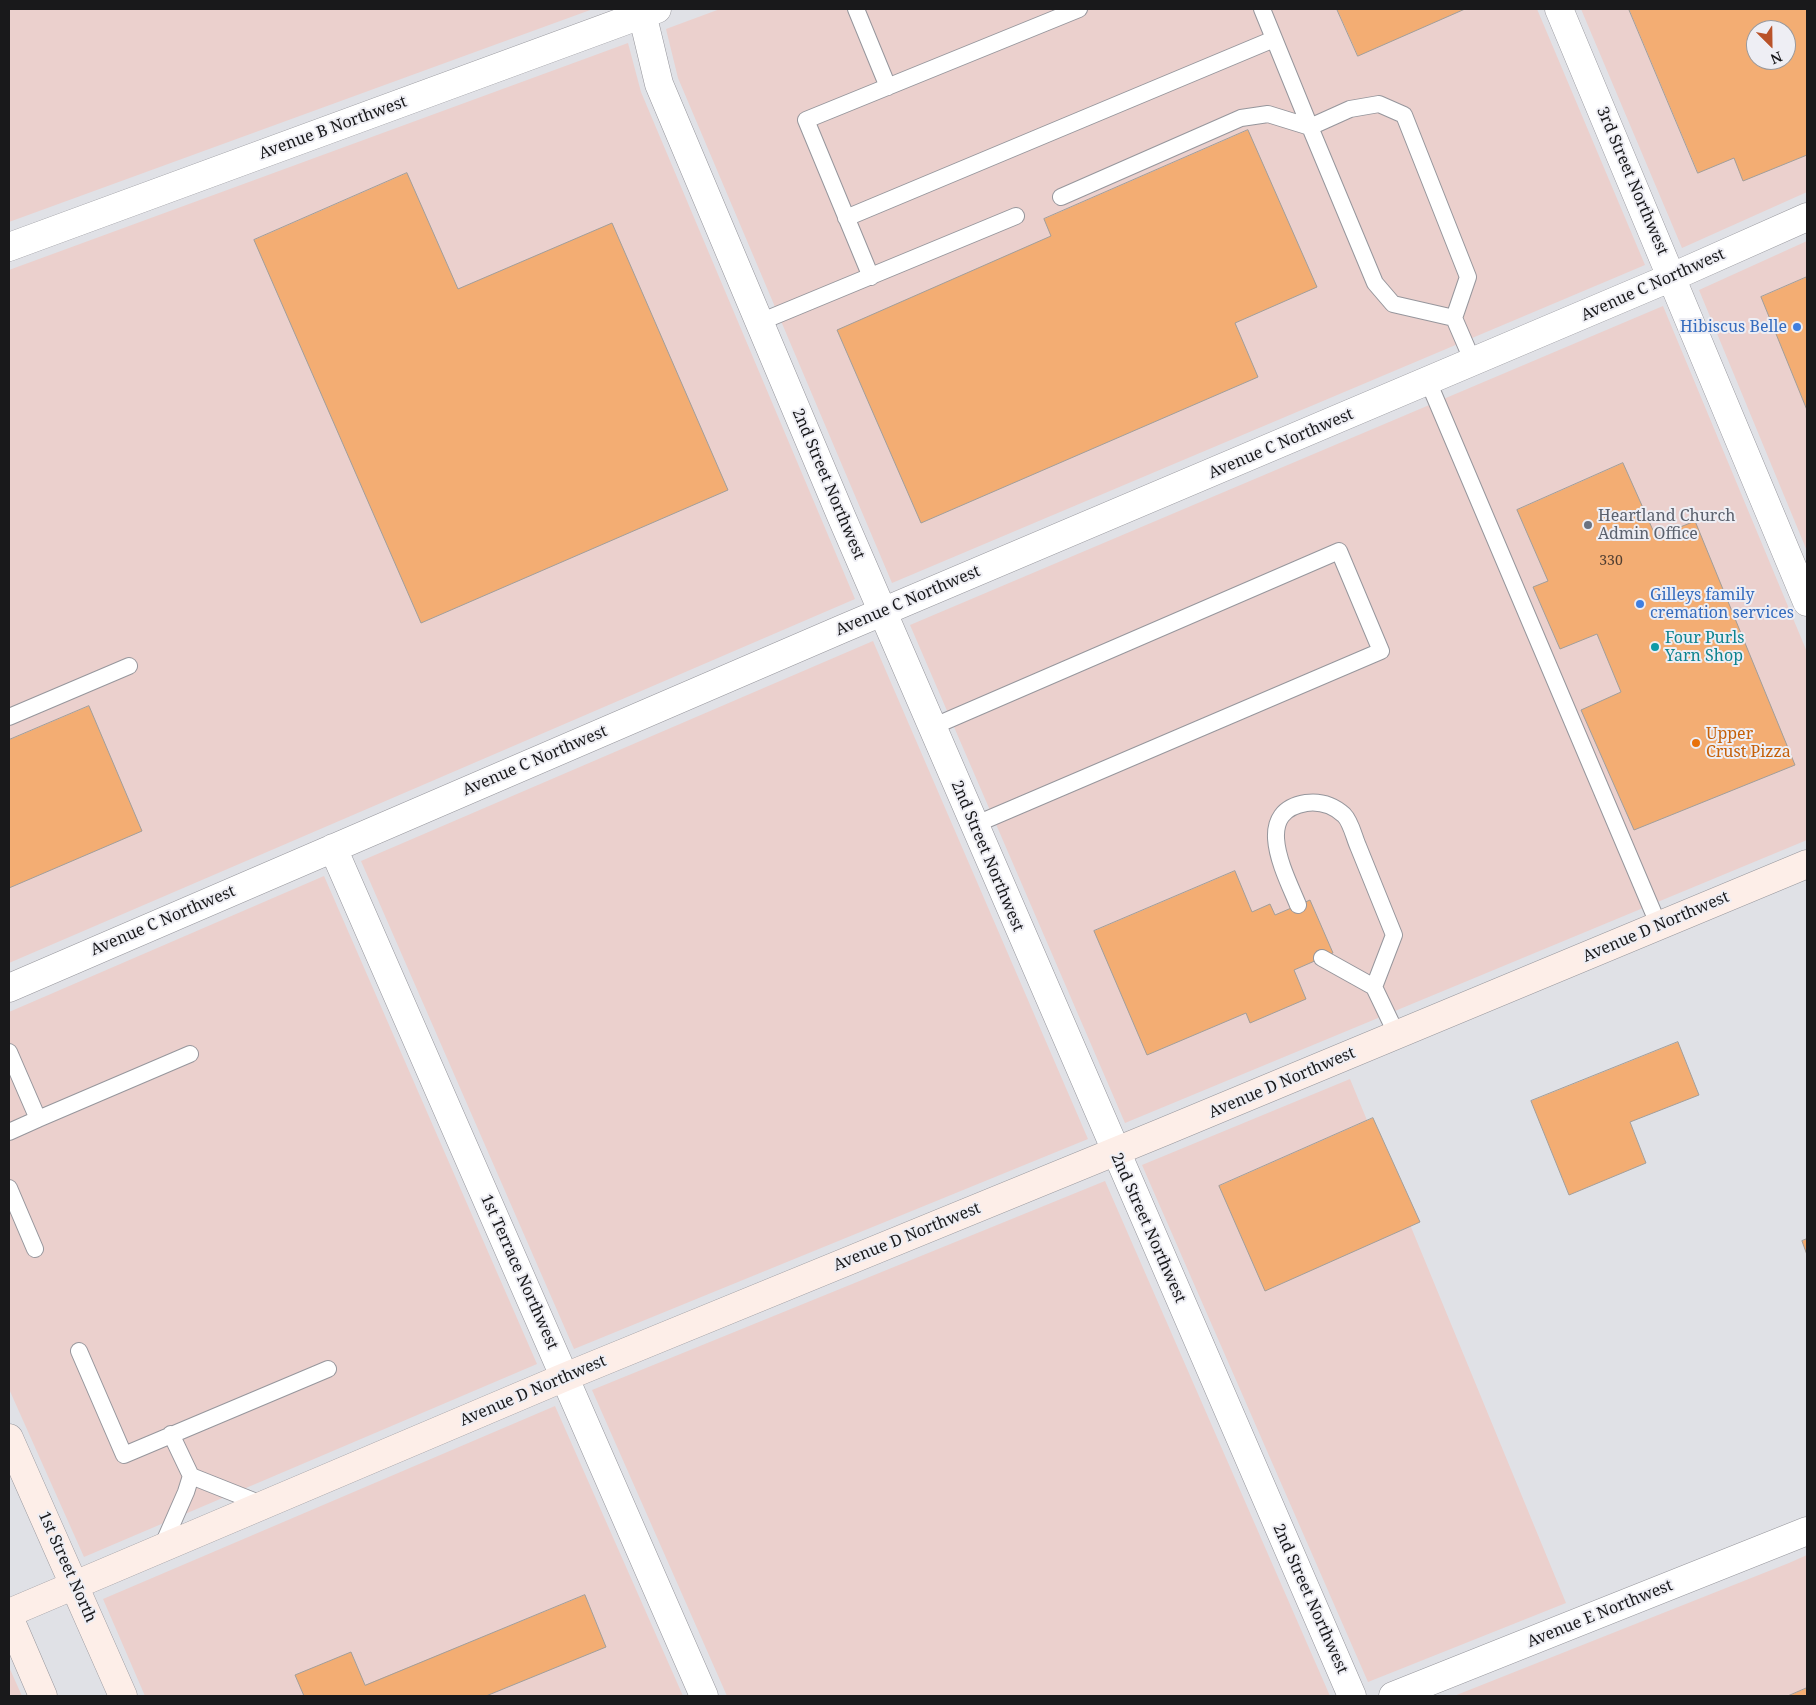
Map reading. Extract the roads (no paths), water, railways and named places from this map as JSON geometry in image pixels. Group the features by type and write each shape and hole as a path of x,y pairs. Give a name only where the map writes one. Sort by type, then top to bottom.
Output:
{"street":[{"name":"3rd Street Northwest","path":"1559,9 1807,602"},
{"name":"Avenue B Northwest","path":"9,247 647,11"},
{"name":"2nd Street Northwest","path":"647,11 659,84 974,825 1352,1696"},
{"name":"Avenue C Northwest","path":"9,988 883,612 1672,278 1807,217"},
{"name":"1st Terrace Northwest","path":"333,848 704,1696"},
{"name":"Avenue D Northwest","path":"9,1612 75,1586 565,1377 1115,1152 1807,864"},
{"name":"1st Street North","path":"9,1438 123,1696"},
{"name":"Avenue E Northwest","path":"1393,1696 1807,1531"},
{"path":"9,1617 43,1696"}],"lane":[{"path":"856,9 888,87"},
{"path":"870,277 806,120 1078,9"},
{"path":"1262,9 1375,283 1393,304 1454,318"},
{"path":"846,218 1274,39"},
{"path":"1061,196 1241,118 1268,114 1310,127 1350,109 1379,104 1404,115 1468,277 1454,318 1473,362"},
{"path":"760,322 1016,216"},
{"path":"1428,381 1659,926"},
{"path":"932,727 1339,552 1381,651 974,825"},
{"path":"9,718 130,666"},
{"path":"1298,905 1278,854 1275,837 1279,820 1286,811 1304,803 1326,803 1345,816 1394,935 1374,987"},
{"path":"1322,958 1374,987 1397,1035"},
{"path":"9,1052 38,1120"},
{"path":"9,1132 190,1054"},
{"path":"9,1188 35,1249"},
{"path":"79,1352 124,1454 328,1369"},
{"path":"161,1549 191,1476 172,1434"},
{"path":"191,1476 264,1505"}],"place":[{"name":"Hibiscus Belle","path":"1797,327"},
{"name":"Heartland Church Admin Office","path":"1588,525"},
{"name":"Gilleys family cremation services","path":"1640,604"},
{"name":"Four Purls Yarn Shop","path":"1655,647"},
{"name":"Upper Crust Pizza","path":"1696,743"}]}
